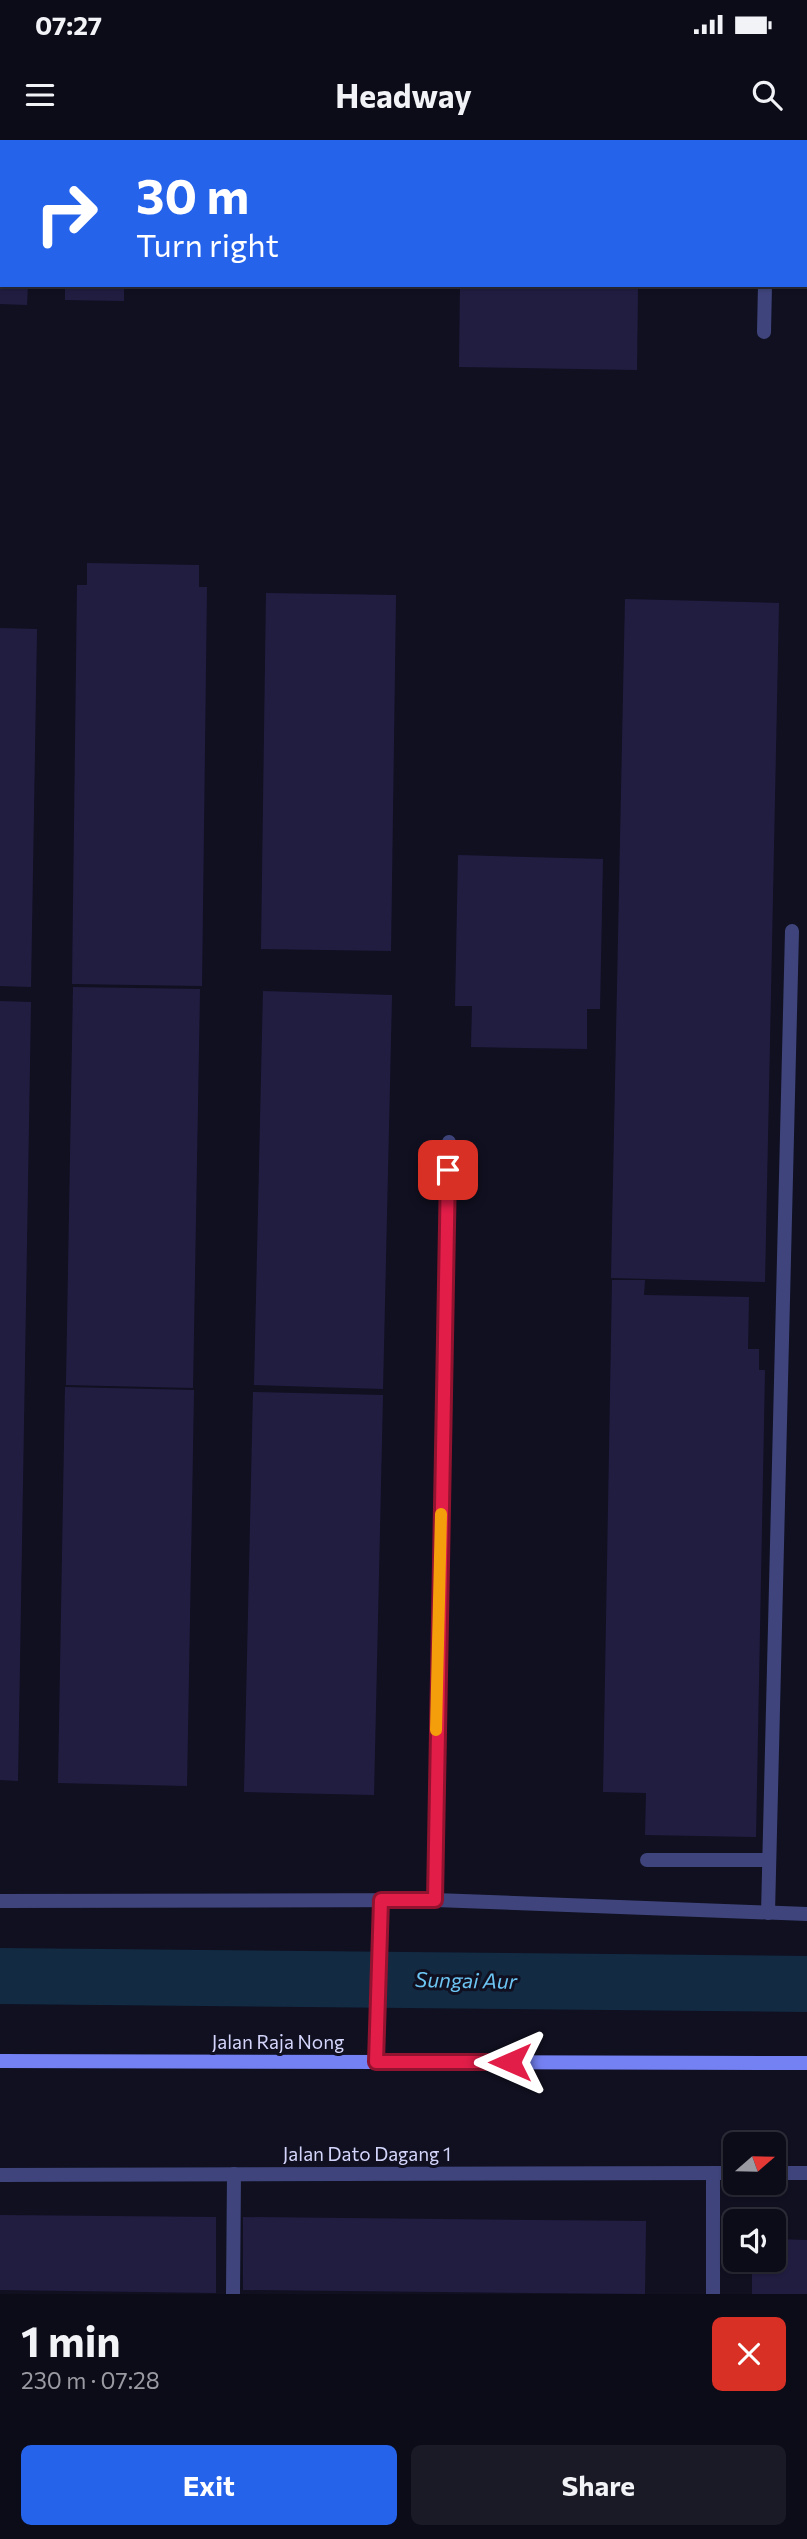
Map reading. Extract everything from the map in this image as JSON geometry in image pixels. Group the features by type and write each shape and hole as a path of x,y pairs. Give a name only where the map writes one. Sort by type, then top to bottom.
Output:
{"main road":[{"name":"Jalan Raja Nong","path":"0,2061 807,2063"}],"street":[{"path":"764,332 765,287"},
{"path":"768,1913 792,931"},
{"path":"435,1900 449,1142"},
{"path":"647,1860 769,1860"},
{"path":"0,1900 435,1900 807,1914"},
{"path":"376,2062 381,1900"},
{"path":"713,2173 713,2294"},
{"name":"Jalan Dato Dagang 1","path":"0,2175 723,2173"},
{"path":"786,2173 807,2173"},
{"path":"233,2294 234,2174"}],"building":[{"path":"0,287 28,287 27,305 0,304"},
{"path":"65,287 124,287 124,301 65,300"},
{"path":"460,287 638,287 637,370 459,367"},
{"path":"87,563 199,565 199,587 207,587 202,986 72,984 77,585 87,585"},
{"path":"266,593 396,595 391,951 261,949"},
{"path":"625,599 779,603 765,1282 611,1278"},
{"path":"0,628 37,629 31,987 0,986"},
{"path":"458,855 603,859 600,1009 587,1009 587,1049 471,1047 472,1006 455,1006"},
{"path":"73,987 200,989 193,1388 66,1385"},
{"path":"263,991 392,995 383,1389 254,1385"},
{"path":"0,1001 31,1002 18,1781 0,1780"},
{"path":"612,1280 645,1280 644,1295 749,1297 748,1349 759,1349 759,1370 765,1370 756,1837 645,1835 646,1793 603,1792"},
{"path":"65,1387 194,1390 187,1786 58,1783"},
{"path":"253,1392 383,1395 374,1795 244,1792"},
{"path":"0,2215 216,2217 216,2293 0,2290"},
{"path":"243,2217 646,2221 645,2294 243,2290"},
{"path":"786,2239 807,2240 807,2294 752,2294 752,2272 786,2272"}],"waterway":[{"name":"Sungai Aur","path":"0,1976 807,1984"}],"slow traffic":[{"path":"436,1730 441,1514"}],"route":[{"path":"448,1170 434,1811 435,1900 381,1900 376,2062 510,2062"}]}
